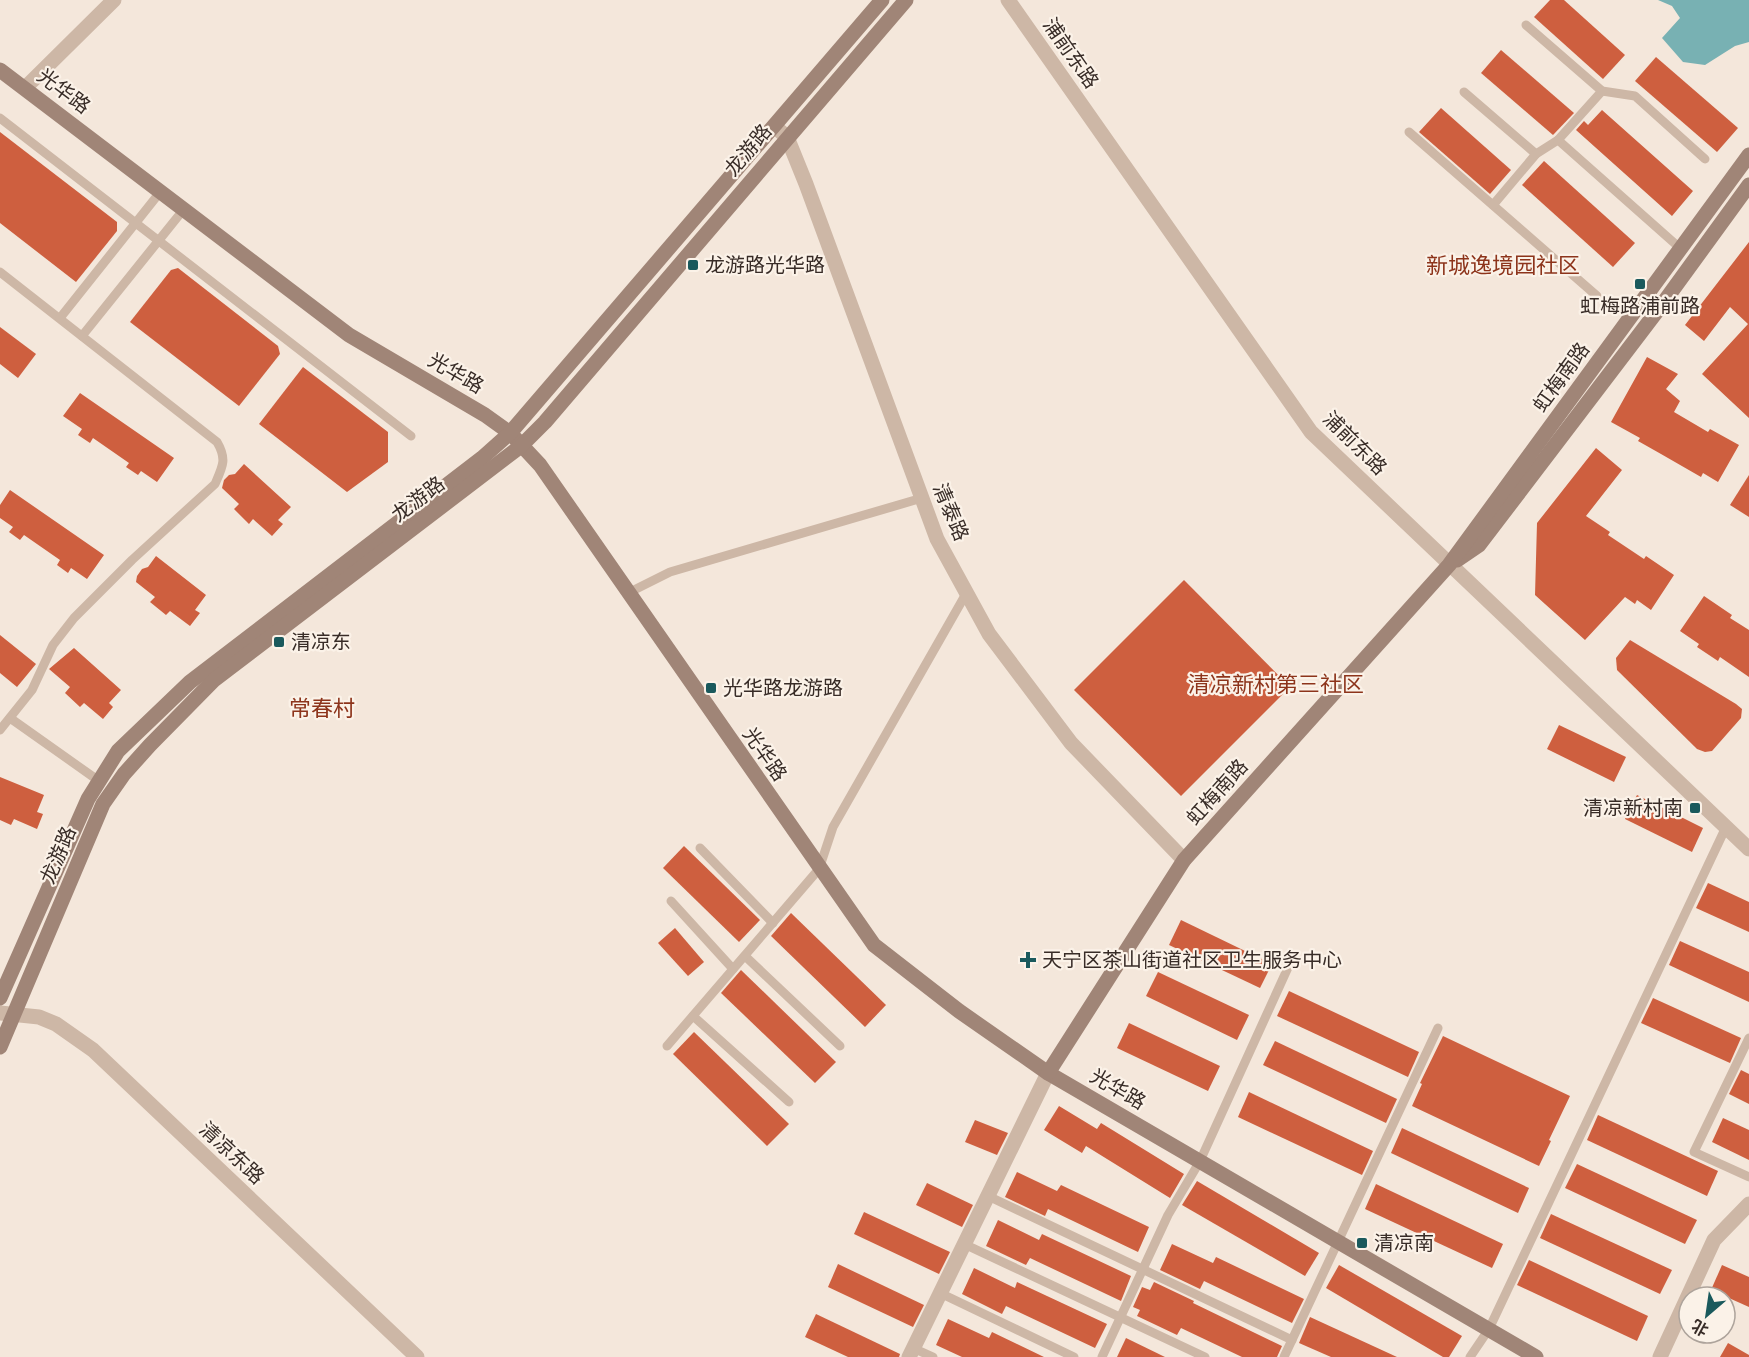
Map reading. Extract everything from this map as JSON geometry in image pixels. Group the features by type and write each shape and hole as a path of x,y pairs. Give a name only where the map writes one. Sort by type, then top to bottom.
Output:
{"main road":[{"name":"龙游路","path":"0,998 88,799 118,751 190,682 482,458 510,433 882,0"},
{"name":"龙游路","path":"0,1047 6,1014 103,804 124,774 214,680 521,446 545,422 906,0"},
{"name":"光华路","path":"0,70 350,335 485,415 510,433 540,465 874,945 959,1011 1048,1073 1536,1357"},
{"name":"虹梅南路","path":"1048,1073 1184,860 1449,565 1749,156"},
{"name":"虹梅南路","path":"1449,565 1479,545 1661,306 1749,185"}],"street":[{"path":"25,88 114,0"},
{"name":"浦前东路","path":"1008,0 1311,432 1749,849"},
{"name":"清泰路","path":"774,126 787,137 937,538 989,634 1071,743 1184,860"},
{"name":"清凉东路","path":"6,1014 39,1017 56,1024 93,1050 417,1357"},
{"path":"911,1352 1048,1073"},
{"path":"1660,1357 1714,1240 1749,1204"}],"lane":[{"path":"1526,25 1602,91 1635,96 1705,159"},
{"path":"1492,205 1536,154 1558,140 1602,91"},
{"path":"1464,92 1536,154"},
{"path":"0,118 411,436"},
{"path":"1409,132 1597,296"},
{"path":"1558,140 1681,249"},
{"path":"60,318 160,191"},
{"path":"82,336 184,209"},
{"path":"0,272 217,442 223,453 223,468 215,484 132,560 74,618 53,645 32,690 0,730"},
{"path":"628,593 670,572 922,498"},
{"path":"667,1046 819,869 833,826 967,592"},
{"path":"10,718 99,781"},
{"path":"1470,1357 1488,1329 1725,827"},
{"path":"700,848 772,923"},
{"path":"671,901 733,969"},
{"path":"745,956 840,1046"},
{"path":"1102,1357 1168,1215 1200,1161 1291,961"},
{"path":"693,1016 789,1102"},
{"path":"1287,1356 1292,1340 1438,1028"},
{"path":"1749,1038 1694,1152 1749,1177"},
{"path":"988,1196 1292,1340"},
{"path":"964,1244 1205,1357"},
{"path":"940,1293 1074,1357"},
{"path":"911,1352 933,1357"}],"water":[{"path":"1658,0 1749,0 1749,42 1735,46 1705,65 1683,62 1662,38 1680,18 1672,6"}],"building":[{"path":"1550,0 1564,0 1625,55 1603,79 1534,17"},
{"path":"1501,50 1574,113 1553,135 1481,73"},
{"path":"1656,57 1738,128 1717,152 1635,81"},
{"path":"1441,108 1511,170 1490,194 1419,132"},
{"path":"1602,110 1693,191 1672,216 1576,130 1584,121 1588,125"},
{"path":"0,132 117,222 117,231 76,282 0,223"},
{"path":"1544,161 1635,243 1613,267 1522,185"},
{"path":"1749,242 1749,418 1702,374 1748,324 1730,307 1704,341 1685,325"},
{"path":"178,268 278,346 280,354 239,406 130,322 171,270"},
{"path":"0,327 36,354 18,378 0,364"},
{"path":"1647,357 1678,374 1666,389 1680,401 1674,412 1708,432 1710,429 1739,445 1718,482 1703,473 1701,477 1638,441 1640,438 1611,422"},
{"path":"303,367 388,432 388,462 347,492 259,424"},
{"path":"80,393 174,458 157,482 141,471 138,475 126,467 129,463 93,438 90,443 78,435 82,429 63,416"},
{"path":"1596,448 1622,470 1586,516 1610,532 1608,535 1644,559 1646,556 1674,575 1651,610 1637,600 1635,604 1625,597 1585,640 1535,595 1537,523"},
{"path":"244,464 291,507 278,520 283,524 272,536 253,519 249,524 234,509 239,504 222,488 224,480 229,475 235,474"},
{"path":"1749,475 1749,517 1730,505"},
{"path":"10,490 104,555 87,579 71,568 68,573 57,565 60,560 24,535 20,540 9,532 13,527 0,518 0,505"},
{"path":"156,556 206,595 195,610 200,613 190,626 170,611 166,615 150,602 155,597 136,582 142,569 148,567"},
{"path":"1184,580 1290,687 1181,796 1074,690"},
{"path":"1704,596 1732,615 1730,618 1749,630 1749,677 1720,657 1718,661 1697,647 1699,644 1680,631"},
{"path":"0,635 36,664 17,687 0,673"},
{"path":"1630,640 1742,709 1741,718 1712,751 1705,752 1697,749 1617,670 1616,658"},
{"path":"74,648 121,690 109,703 113,707 103,719 84,703 80,707 65,693 70,687 49,669"},
{"path":"1559,725 1626,757 1614,782 1547,749"},
{"path":"0,777 44,795 37,812 43,814 37,829 14,819 11,825 0,820"},
{"path":"1637,795 1703,828 1692,852 1625,819"},
{"path":"684,846 760,920 739,942 663,868"},
{"path":"1708,883 1749,902 1749,932 1696,908"},
{"path":"791,913 886,1005 865,1027 771,936"},
{"path":"1181,920 1272,964 1260,988 1169,945"},
{"path":"675,928 704,962 688,976 658,943"},
{"path":"1680,941 1749,972 1749,1002 1669,965"},
{"path":"741,970 836,1062 815,1083 721,993"},
{"path":"1158,972 1249,1015 1237,1040 1146,996"},
{"path":"1289,991 1419,1052 1408,1077 1277,1016"},
{"path":"1653,998 1741,1038 1730,1063 1641,1023"},
{"path":"1129,1023 1220,1066 1208,1091 1117,1048"},
{"path":"694,1032 789,1124 767,1146 673,1054"},
{"path":"1443,1036 1570,1096 1539,1166 1412,1106 1422,1084 1420,1083"},
{"path":"1275,1041 1397,1099 1386,1123 1263,1065"},
{"path":"1741,1070 1749,1074 1749,1104 1729,1094"},
{"path":"1249,1092 1373,1151 1362,1175 1238,1117"},
{"path":"1059,1106 1097,1129 1101,1123 1184,1174 1170,1198 1086,1146 1082,1153 1044,1130"},
{"path":"1598,1115 1718,1171 1707,1196 1587,1140"},
{"path":"1723,1118 1749,1130 1749,1160 1712,1142"},
{"path":"975,1120 1008,1133 997,1155 965,1142"},
{"path":"1402,1128 1529,1188 1518,1213 1391,1153"},
{"path":"1577,1164 1697,1220 1685,1244 1565,1188"},
{"path":"1017,1172 1057,1191 1061,1185 1149,1227 1138,1252 1048,1209 1045,1216 1005,1197"},
{"path":"1197,1181 1319,1253 1305,1276 1182,1205"},
{"path":"927,1183 973,1205 962,1227 916,1205"},
{"path":"1376,1184 1503,1244 1492,1268 1365,1209"},
{"path":"864,1212 950,1252 939,1274 854,1234"},
{"path":"1551,1214 1672,1270 1660,1294 1540,1238"},
{"path":"998,1220 1039,1240 1042,1234 1131,1276 1121,1301 1030,1258 1026,1265 986,1246"},
{"path":"1172,1244 1213,1263 1216,1257 1304,1299 1292,1323 1204,1281 1200,1289 1160,1270"},
{"path":"1529,1260 1648,1316 1637,1341 1517,1285"},
{"path":"838,1264 924,1305 913,1327 828,1287"},
{"path":"1339,1265 1462,1336 1449,1357 1443,1357 1326,1288"},
{"path":"1722,1265 1749,1277 1749,1307 1737,1302 1737,1285 1713,1285"},
{"path":"974,1268 1015,1288 1017,1282 1107,1324 1095,1348 1006,1306 1002,1314 962,1294"},
{"path":"1154,1282 1282,1346 1277,1357 1242,1357 1181,1328 1177,1335 1137,1316 1140,1310 1133,1307 1142,1287 1150,1290"},
{"path":"816,1314 900,1354 899,1357 848,1357 805,1337"},
{"path":"1310,1317 1397,1357 1331,1357 1299,1343"},
{"path":"948,1319 989,1338 992,1332 1044,1357 962,1357 936,1345"},
{"path":"1126,1338 1165,1357 1117,1357"},
{"path":"1727,1345 1732,1345 1749,1355 1749,1357 1720,1357"}],"place":[{"name":"龙游路光华路","path":"693,265"},
{"name":"虹梅路浦前路","path":"1640,284"},
{"name":"清凉东","path":"279,642"},
{"name":"光华路龙游路","path":"711,688"},
{"name":"清凉新村南","path":"1695,808"},
{"name":"天宁区茶山街道社区卫生服务中心","path":"1028,960"},
{"name":"清凉南","path":"1362,1243"}],"district":[{"name":"新城逸境园社区","path":"1503,265"},
{"name":"清凉新村第三社区","path":"1276,684"},
{"name":"常春村","path":"322,708"}]}
